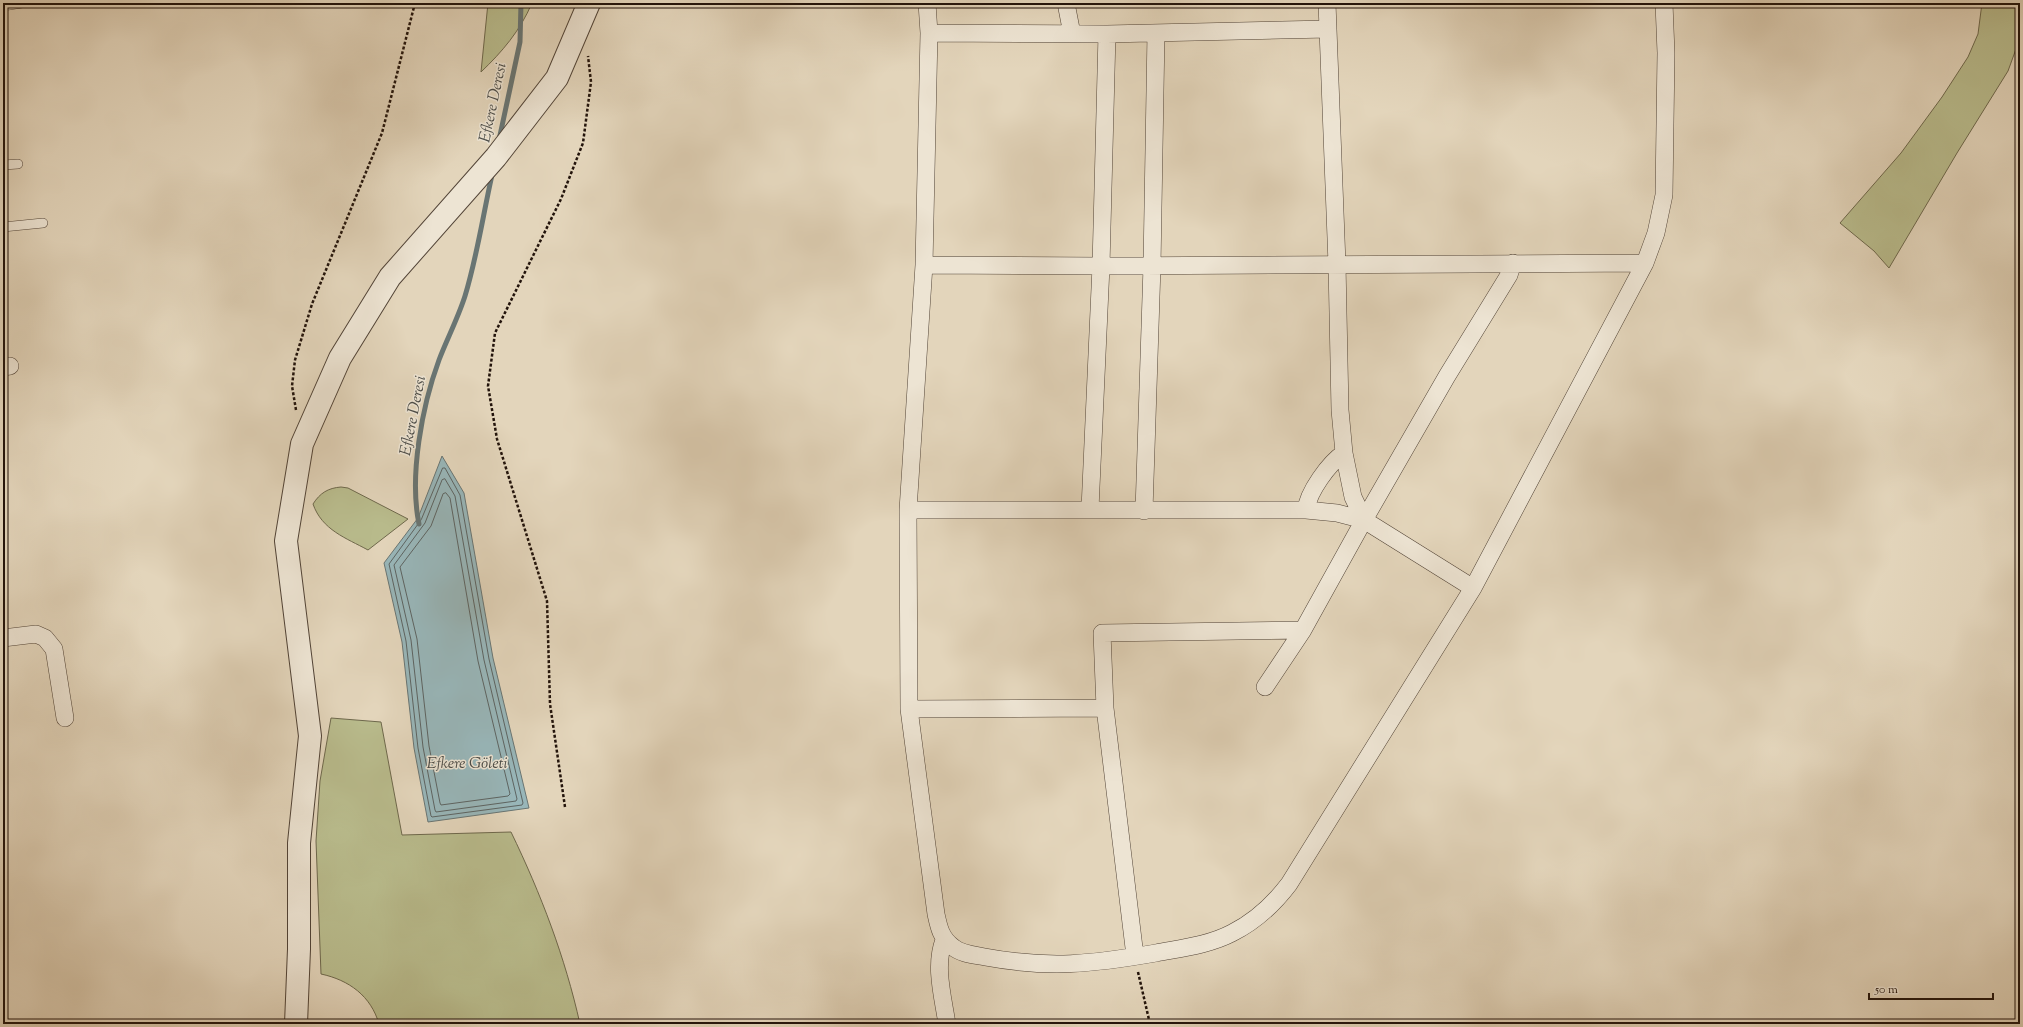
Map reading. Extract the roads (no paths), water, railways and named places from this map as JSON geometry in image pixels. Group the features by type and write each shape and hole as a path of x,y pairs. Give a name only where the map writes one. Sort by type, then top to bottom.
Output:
{"street":[{"path":"296,1024 299,949 299,843 310,736 286,541 302,444 340,358 390,277 496,157 557,78 589,3"},
{"path":"927,3 929,33 924,265 908,510 909,709 936,914 939,929 944,940 955,949 1014,962 1072,965 1099,963 1202,944 1220,938 1247,925 1263,914 1289,884 1473,588 1645,263 1656,233 1664,195 1666,53 1664,3"},
{"path":"1066,3 1072,34"},
{"path":"1328,3 1337,264 1340,410 1344,453 1353,497 1364,520"},
{"path":"929,33 1107,34 1328,29"},
{"path":"1144,511 1152,266 1156,33"},
{"path":"1090,509 1101,266 1107,34"},
{"path":"1266,687 1303,630 1447,376 1509,274 1513,263"},
{"path":"924,265 1152,266 1645,263"},
{"path":"1306,510 1311,494 1335,459 1344,453"},
{"path":"908,510 1306,510 1337,513 1364,520 1473,588"},
{"path":"1135,956 1104,708 1102,633 1303,630"},
{"path":"3,638 36,634 45,638 54,649 65,718"},
{"path":"909,709 1104,708"},
{"path":"944,940 939,956 947,1024"}],"lane":[{"path":"3,6 22,3"},
{"path":"3,165 18,164"},
{"path":"3,227 43,223"}],"water":[{"name":"Efkere Göleti","path":"442,456 464,493 493,658 529,808 428,822 414,748 402,642 384,563 418,518"}],"waterway":[{"name":"Efkere Deresi","path":"499,140 520,42 521,3"},
{"name":"Efkere Deresi","path":"419,524 416,505 416,463 427,398 439,360 465,296 492,175"}]}
